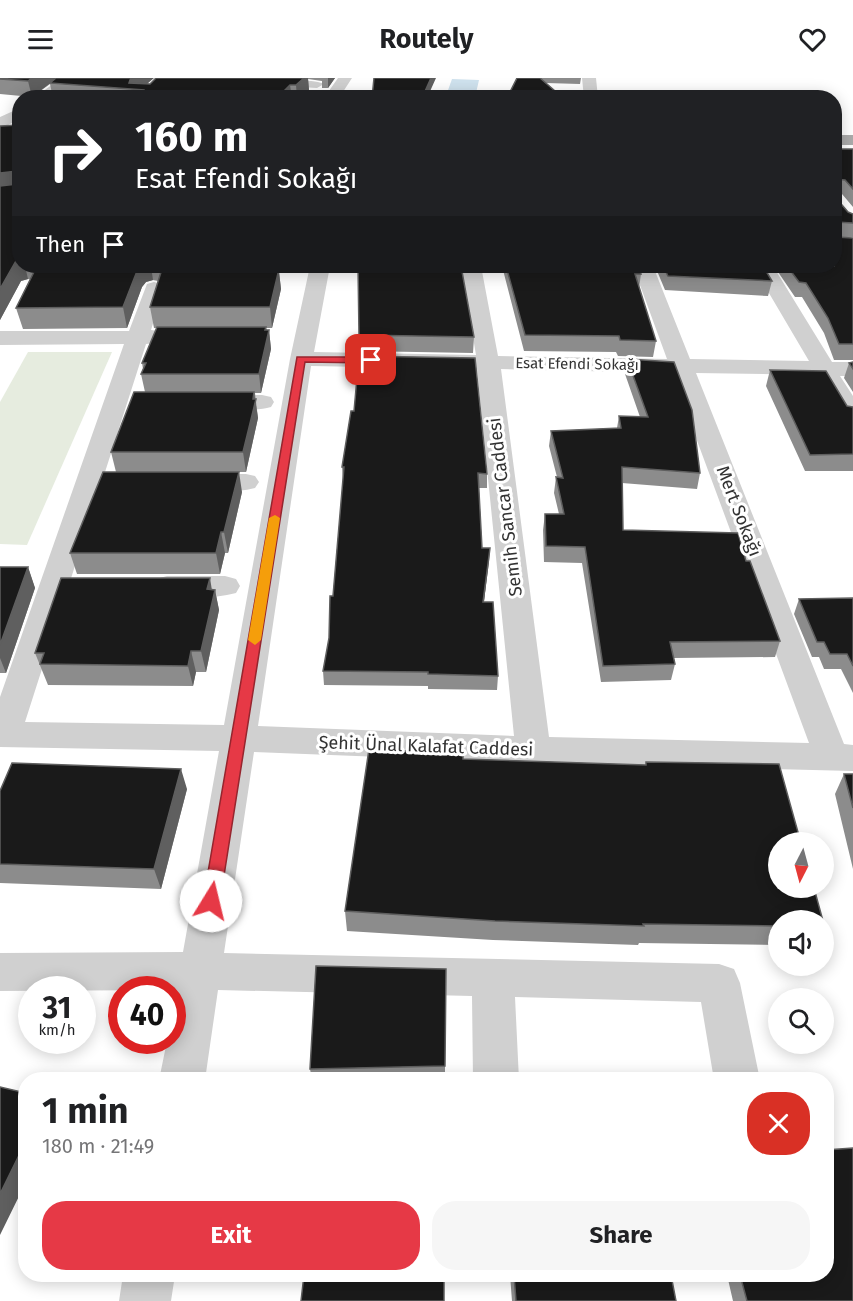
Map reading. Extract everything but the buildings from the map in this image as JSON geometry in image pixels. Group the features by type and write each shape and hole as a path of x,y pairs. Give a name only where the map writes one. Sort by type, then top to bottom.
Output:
{"street":[{"path":"53,90 70,78"},
{"path":"219,78 320,81"},
{"path":"183,1072 301,359 319,273"},
{"name":"Semih Sancar Caddesi","path":"472,273 488,361 533,750"},
{"name":"Mert Sokağı","path":"646,273 843,757"},
{"path":"767,273 853,416"},
{"path":"2,734 56,579 100,482 127,402 138,337 154,288"},
{"path":"2,341 15,318"},
{"path":"2,341 173,337"},
{"name":"Esat Efendi Sokağı","path":"301,359 853,369"},
{"path":"183,402 262,402"},
{"path":"168,482 246,482"},
{"path":"145,586 225,586"},
{"name":"Şehit Ünal Kalafat Caddesi","path":"2,734 239,738 533,750 843,757"},
{"path":"0,972 200,971 720,983 736,1072"},
{"path":"494,978 496,1072"},
{"path":"145,1301 148,1282"}],"shaded area":[{"path":"28,352 112,352 27,545 0,544 0,402"}],"water":[{"path":"452,79 479,80 477,90 448,90"}],"slow traffic":[{"path":"255,640 275,518"}],"route":[{"path":"211,901 301,359 371,360"}]}
